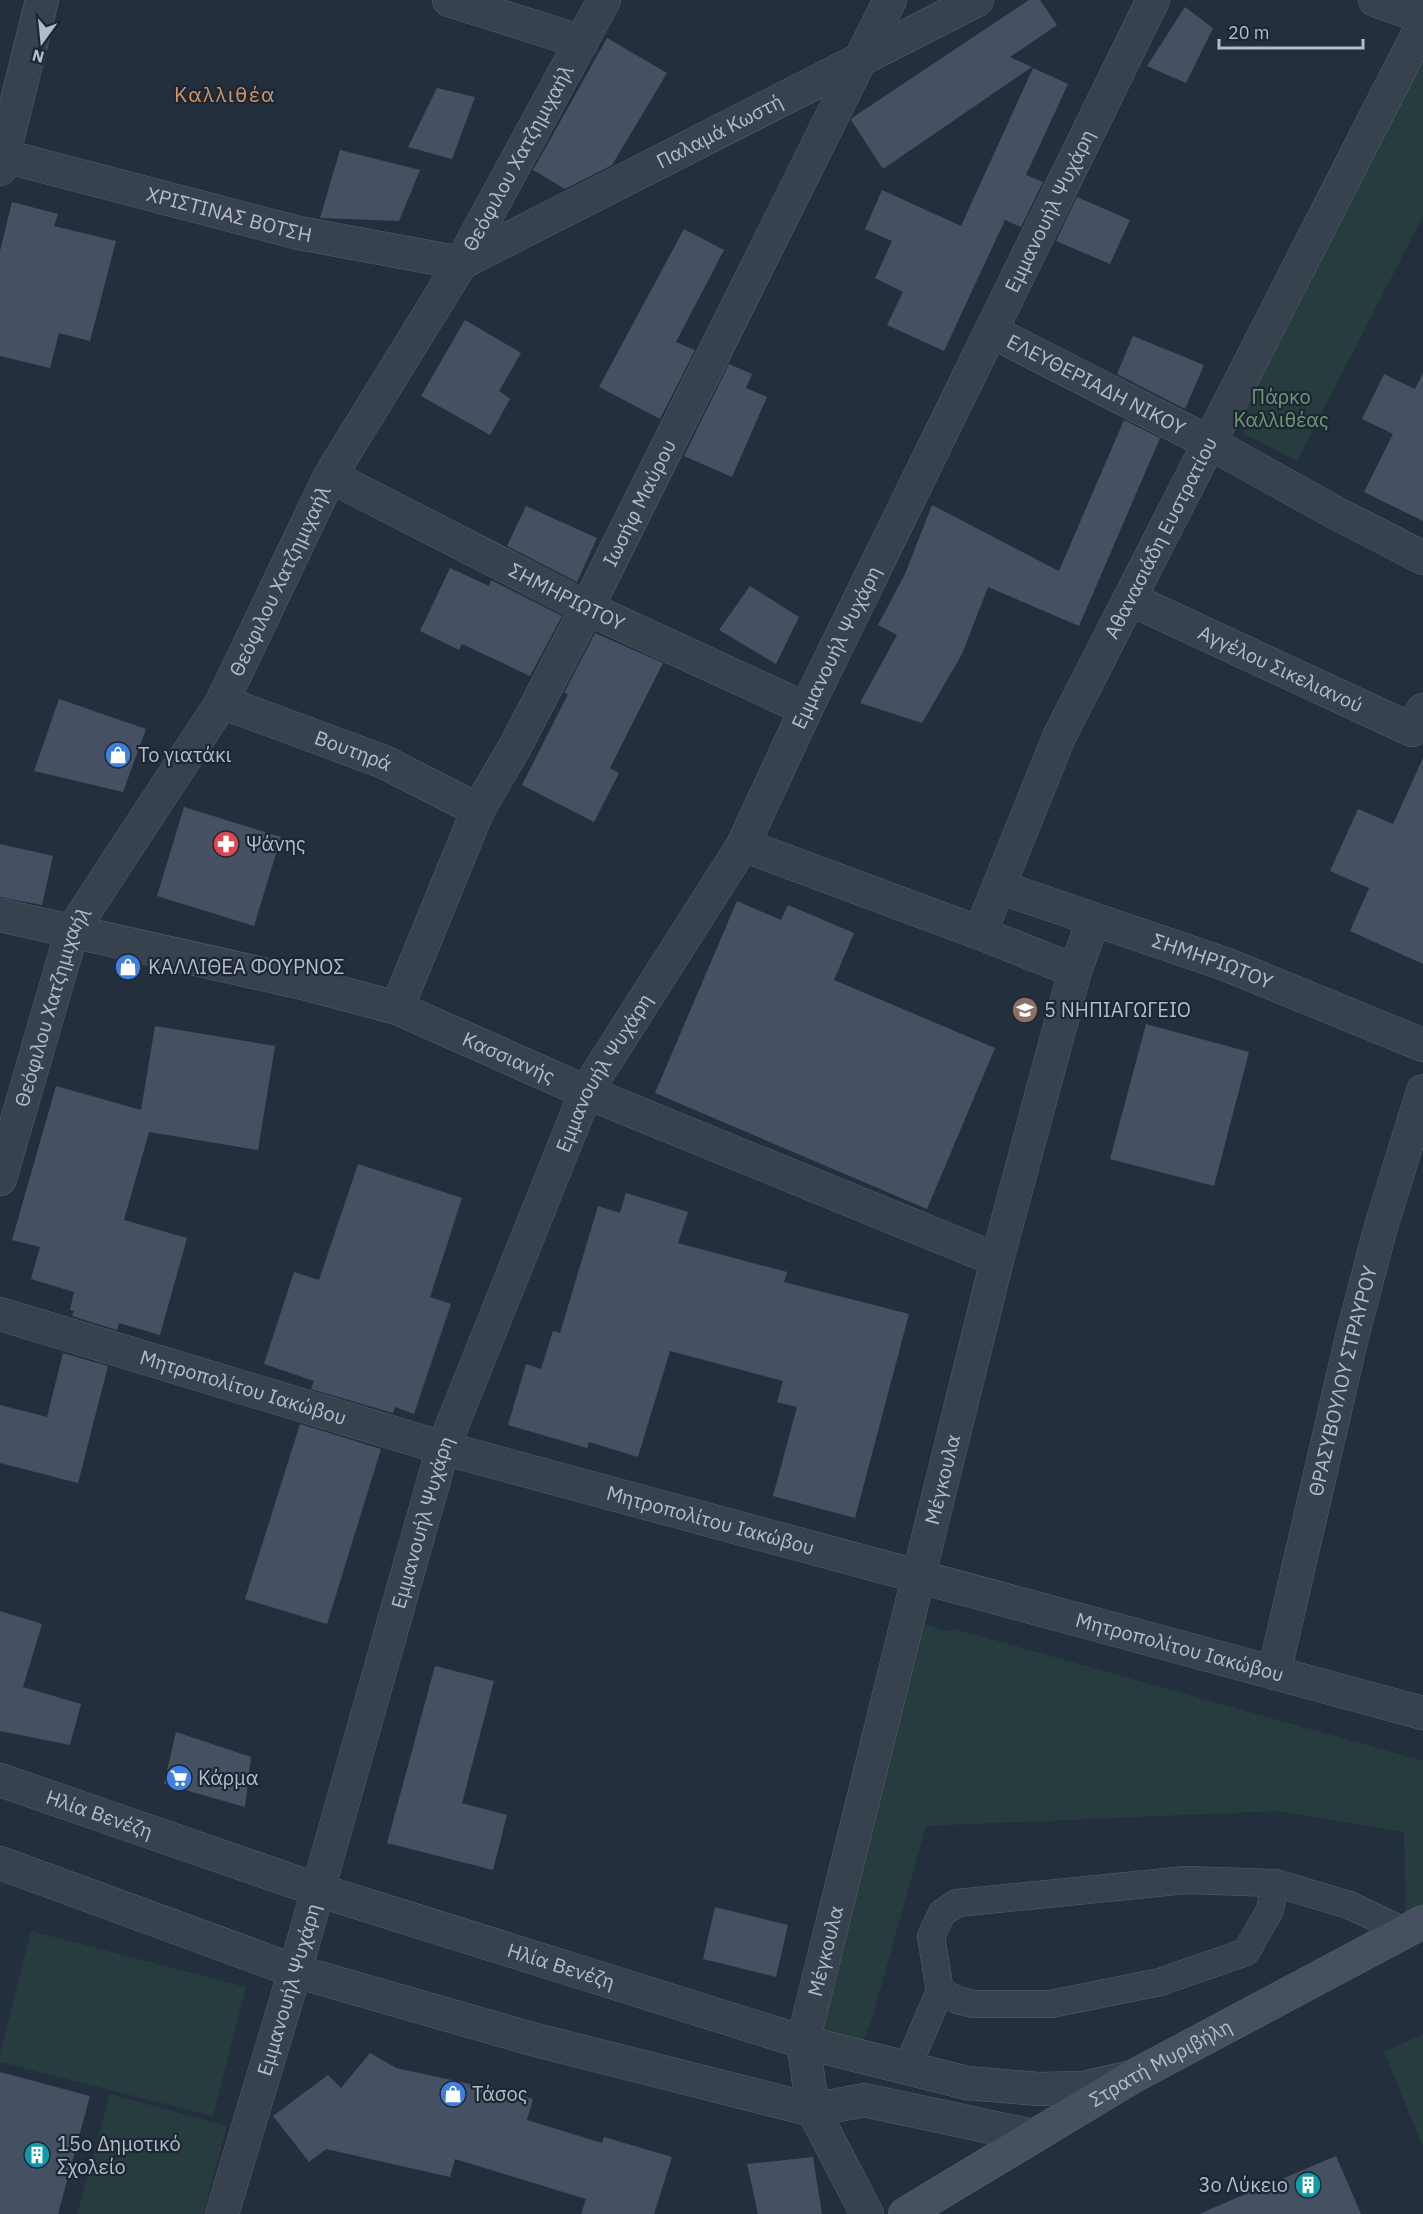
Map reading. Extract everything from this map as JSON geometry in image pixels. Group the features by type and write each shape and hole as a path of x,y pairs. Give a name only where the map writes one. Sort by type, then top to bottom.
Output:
{"main road":[{"name":"Στρατή Μυριβήλη","path":"905,2214 1134,2076 1415,1927"}],"street":[{"path":"1,160 42,0"},
{"path":"449,0 582,42"},
{"name":"Θεόφιλου Χατζημιχαήλ","path":"0,1179 72,931 222,702 330,476 460,263 604,0"},
{"name":"Ιωσήφ Μαύρου","path":"398,1008 478,810 516,745 587,608 890,0"},
{"name":"Παλαμά Κωστή","path":"460,263 976,0"},
{"name":"Εμμανουήλ Ψυχάρη","path":"222,2214 295,1971 443,1448 586,1092 743,845 806,709 1153,0"},
{"path":"1375,0 1423,17"},
{"name":"Αθανασιάδη Ευστρατίου","path":"981,933 1059,737 1423,24"},
{"name":"ΧΡΙΣΤΙΝΑΣ ΒΟΤΣΗ","path":"1,160 299,233 460,263"},
{"name":"ΕΛΕΥΘΕΡΙΑΔΗ ΝΙΚΟΥ","path":"991,331 1210,443 1334,512 1423,558"},
{"name":"ΣΗΜΗΡΙΩΤΟΥ","path":"330,476 587,608 806,709"},
{"name":"Αγγέλου Σικελιανού","path":"1130,600 1412,730 1423,710"},
{"name":"Βουτηρά","path":"222,702 384,762 478,810"},
{"path":"743,845 981,933 1076,971"},
{"name":"ΣΗΜΗΡΙΩΤΟΥ","path":"999,887 1093,921 1225,964 1423,1044"},
{"name":"Κασσιανής","path":"0,915 307,984 398,1008 586,1092 997,1260"},
{"name":"Μέγκουλα","path":"803,2042 997,1260 1076,971 1093,921"},
{"name":"ΘΡΑΣΥΒΟΥΛΟΥ ΣΤΡΑΥΡΟΥ","path":"1274,1673 1352,1336 1380,1230 1423,1091"},
{"name":"Μητροπολίτου Ιακώβου","path":"0,1314 443,1448 1423,1713"},
{"name":"Ηλία Βενέζη","path":"0,1780 318,1890 803,2042 967,2083 1038,2089 1083,2088 1134,2076"},
{"path":"0,1863 295,1971 532,2039 813,2110 864,2100 1034,2136"},
{"path":"803,2042 813,2110 867,2214"}],"lane":[{"path":"907,2068 940,1991 932,1936 942,1913 957,1903 1186,1880 1275,1883 1415,1927"},
{"path":"940,1991 957,2000 974,2004 1051,2004 1160,1982 1246,1952 1270,1910 1275,1883"}],"green space":[{"name":"Πάρκο Καλλιθέας","path":"1423,56 1423,216 1297,461 1245,434 1237,423"},
{"path":"909,1618 945,1631 955,1629 1423,1761 1423,1922 1406,1932 1404,1832 1278,1811 926,1826 872,2019 857,2056 803,2042"},
{"path":"31,1931 246,1987 213,2116 0,2062 0,2054"},
{"path":"1423,2034 1423,2147 1384,2052"},
{"path":"110,2094 227,2126 203,2214 77,2214"}],"building":[{"path":"1029,0 1040,0 1057,25 1010,57 1032,67 883,169 851,120 852,118"},
{"path":"1185,7 1213,28 1186,83 1147,66"},
{"path":"607,38 667,73 612,165 565,189 533,170"},
{"path":"1033,68 1068,84 1026,175 1043,182 1021,227 1005,220 944,351 887,325 903,292 875,278 892,241 865,229 882,190 961,226"},
{"path":"437,88 475,97 452,159 408,147"},
{"path":"340,150 420,170 399,221 320,218"},
{"path":"1077,197 1130,220 1110,264 1056,241"},
{"path":"12,202 58,214 54,226 116,241 90,341 59,333 50,368 0,356 0,251"},
{"path":"684,229 724,250 676,342 695,350 660,419 599,387"},
{"path":"465,320 521,353 499,391 510,399 490,435 421,396"},
{"path":"1133,336 1204,365 1185,409 1117,374"},
{"path":"729,364 752,374 746,388 767,397 732,477 684,456"},
{"path":"1423,373 1423,521 1364,492 1393,434 1362,419 1384,374 1415,389"},
{"path":"1124,420 1160,438 1079,626 988,587 962,654 922,723 860,703 897,635 878,625 905,574 932,505 1059,571"},
{"path":"526,506 597,538 577,582 507,546"},
{"path":"450,568 489,586 491,580 562,616 530,676 462,644 459,650 420,631"},
{"path":"750,586 799,617 776,664 719,630"},
{"path":"595,633 663,663 610,768 619,773 594,822 522,785 568,694 564,693"},
{"path":"59,699 146,729 123,792 34,771"},
{"path":"1423,758 1423,964 1350,931 1369,888 1330,871 1358,809 1393,824"},
{"path":"184,807 281,837 254,926 157,896"},
{"path":"0,844 53,856 42,905 0,897"},
{"path":"737,901 781,920 788,905 854,933 834,980 995,1048 927,1209 655,1093"},
{"path":"1146,1024 1249,1052 1214,1186 1110,1159"},
{"path":"155,1026 275,1046 258,1150 149,1132 124,1220 187,1238 160,1335 119,1323 117,1330 72,1316 74,1311 70,1310 74,1292 31,1279 40,1247 12,1240 56,1086 141,1110"},
{"path":"358,1164 462,1198 430,1297 451,1304 414,1414 395,1407 393,1413 311,1389 314,1381 264,1364 294,1272 319,1280"},
{"path":"626,1193 688,1212 678,1243 787,1272 784,1282 909,1314 855,1518 773,1496 797,1407 777,1402 783,1381 670,1351 638,1457 589,1442 587,1448 508,1425 526,1364 541,1369 553,1331 560,1333 598,1206 620,1213"},
{"path":"63,1353 108,1366 78,1483 0,1463 0,1405 47,1417"},
{"path":"300,1424 381,1449 327,1624 245,1599"},
{"path":"0,1611 42,1624 23,1687 81,1704 70,1745 0,1731"},
{"path":"435,1666 494,1681 462,1803 507,1815 493,1870 387,1843"},
{"path":"176,1732 251,1757 245,1807 164,1784"},
{"path":"715,1907 788,1925 776,1977 703,1959"},
{"path":"370,2053 396,2068 484,2087 484,2085 533,2099 527,2120 602,2143 604,2137 672,2157 654,2214 581,2214 586,2199 455,2159 450,2177 326,2149 309,2162 273,2116 328,2075 341,2088"},
{"name":"15o Δημοτικό Σχολείο","path":"0,2072 90,2096 58,2214 0,2214"},
{"name":"3ο Λύκειο","path":"1336,2156 1361,2214 1199,2214"},
{"path":"813,2157 822,2214 758,2214 747,2164"}],"place":[{"name":"Το γιατάκι","path":"118,755"},
{"name":"Ψάνης","path":"226,844"},
{"name":"ΚΑΛΛΙΘΕΑ ΦΟΥΡΝΟΣ","path":"128,967"},
{"name":"5 ΝΗΠΙΑΓΩΓΕΙΟ","path":"1025,1010"},
{"name":"Κάρμα","path":"179,1778"},
{"name":"Τάσος","path":"453,2094"},
{"name":"15o Δημοτικό Σχολείο","path":"37,2155"},
{"name":"3ο Λύκειο","path":"1308,2185"}],"district":[{"name":"Καλλιθέα","path":"225,95"}]}
